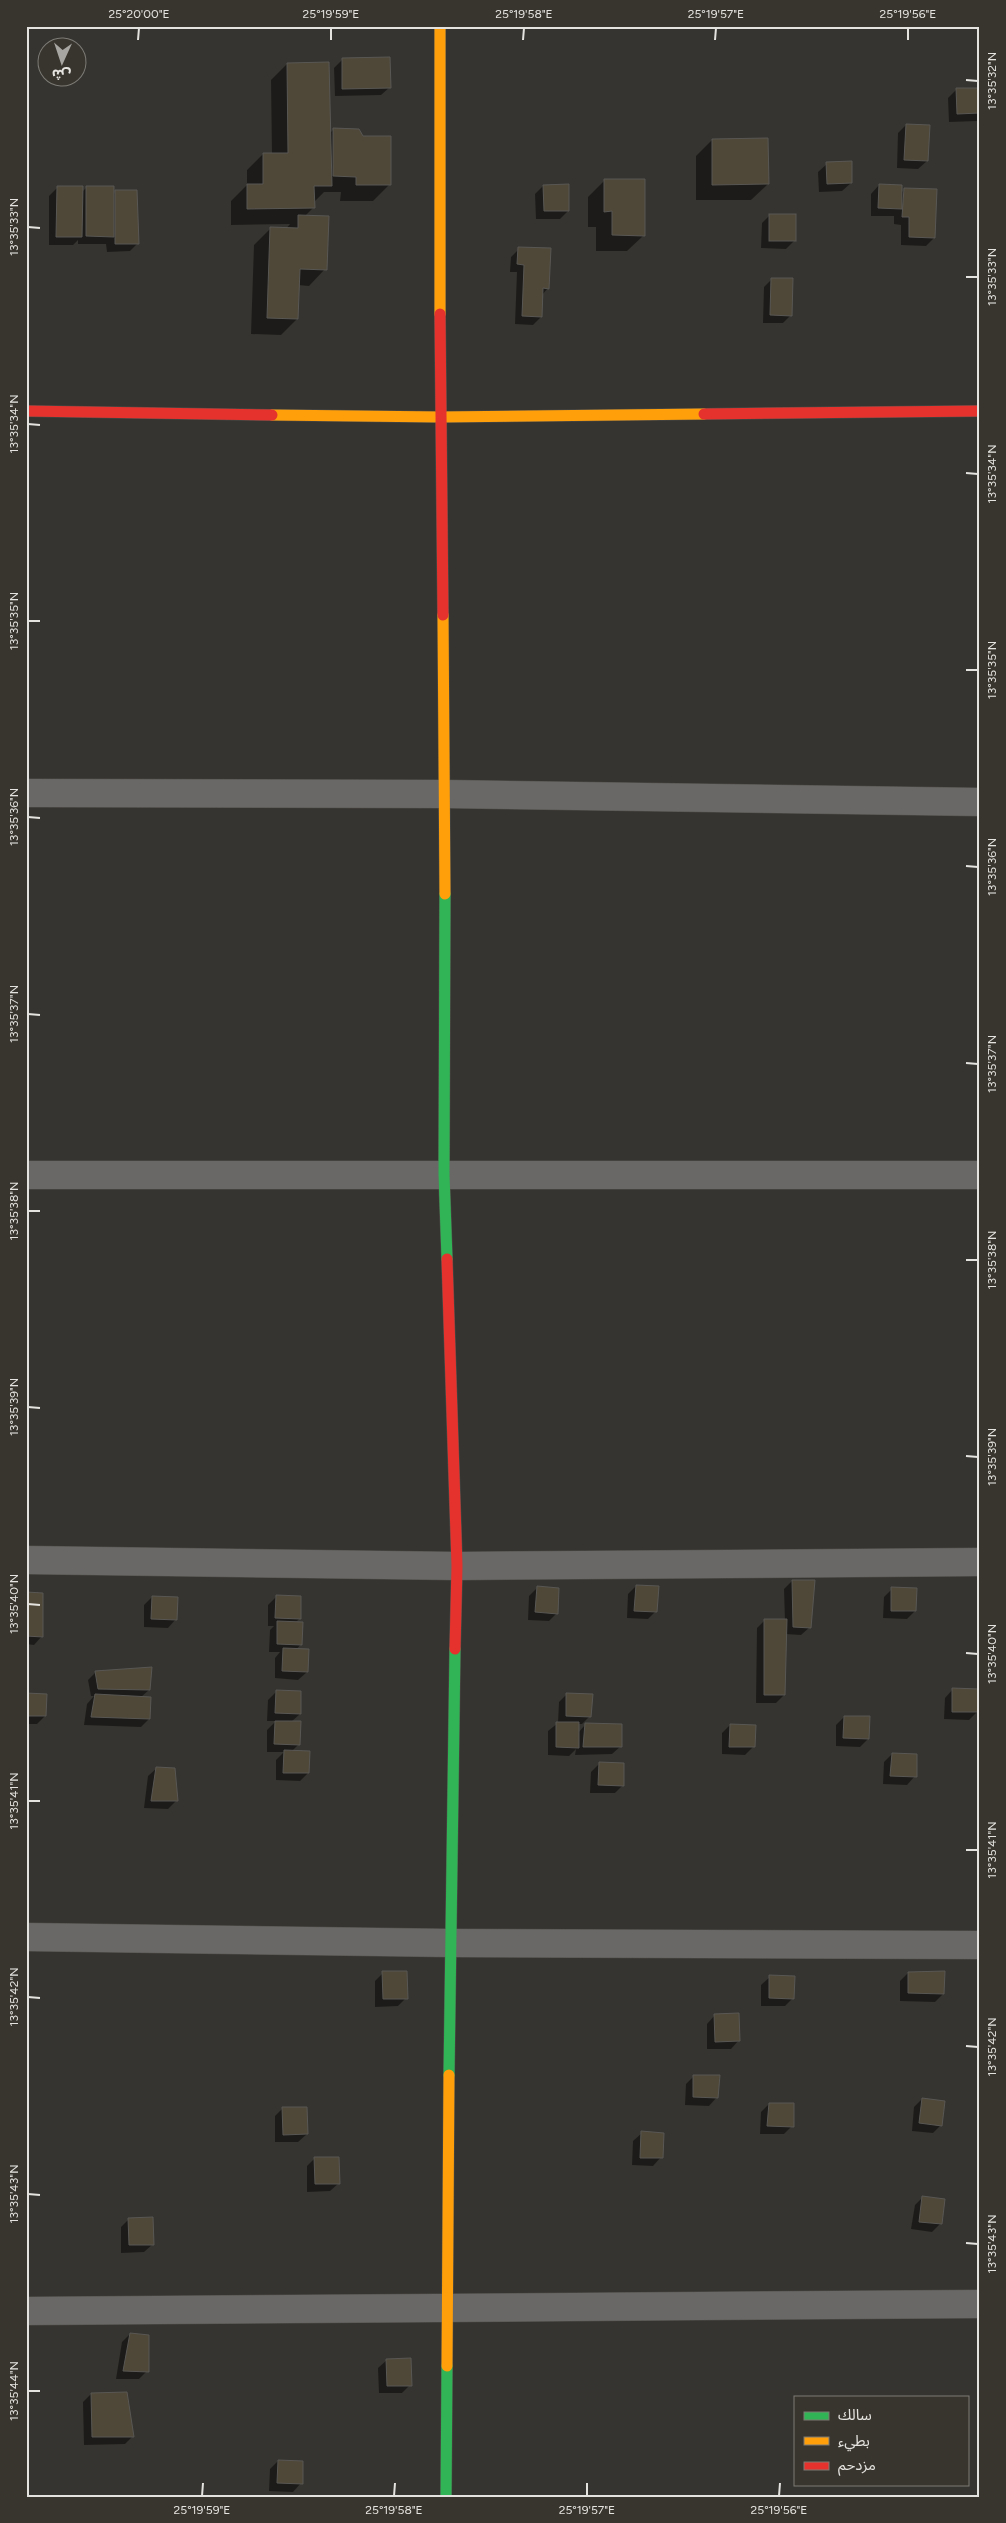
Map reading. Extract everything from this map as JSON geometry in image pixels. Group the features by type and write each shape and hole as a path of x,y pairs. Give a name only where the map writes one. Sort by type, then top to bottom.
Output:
{"street":[{"path":"440,26 440,417 445,794 444,1174 457,1566 450,1943 446,2497"},
{"path":"26,411 440,417 980,411"},
{"path":"26,793 445,794 980,802"},
{"path":"26,1175 980,1175"},
{"path":"26,1560 457,1566 980,1562"},
{"path":"26,1937 450,1943 980,1945"},
{"path":"26,2312 980,2304"}],"building":[{"path":"390,57 391,88 342,89 342,58"},
{"path":"329,62 332,186 314,186 315,208 247,209 247,184 263,184 263,153 288,153 287,63"},
{"path":"956,88 980,88 980,113 957,114"},
{"path":"906,124 930,125 928,161 904,160"},
{"path":"333,128 359,129 363,136 391,136 391,185 356,185 356,177 333,176"},
{"path":"768,138 769,184 712,185 712,139"},
{"path":"852,161 852,183 827,184 826,162"},
{"path":"604,179 645,179 645,236 612,235 612,211 604,212"},
{"path":"569,184 569,211 544,211 543,185"},
{"path":"879,184 902,185 902,209 878,208"},
{"path":"57,186 83,186 82,237 56,237"},
{"path":"86,186 114,186 114,237 86,236"},
{"path":"904,188 937,189 935,238 909,237 909,217 902,217"},
{"path":"115,190 137,190 139,244 115,244"},
{"path":"769,214 796,214 796,241 769,241"},
{"path":"298,215 329,216 327,270 300,269 298,319 267,318 270,227 298,228"},
{"path":"518,247 551,248 549,289 543,288 542,317 522,316 524,265 517,264"},
{"path":"771,278 793,278 792,316 770,315"},
{"path":"792,1580 815,1580 811,1628 793,1627"},
{"path":"636,1585 659,1586 657,1612 634,1611"},
{"path":"537,1586 559,1588 558,1614 535,1612"},
{"path":"891,1587 917,1588 916,1611 891,1611"},
{"path":"26,1592 43,1593 43,1637 26,1636"},
{"path":"276,1595 301,1596 301,1619 275,1618"},
{"path":"152,1596 178,1597 177,1620 151,1619"},
{"path":"764,1619 787,1619 785,1695 764,1695"},
{"path":"277,1621 303,1622 302,1645 277,1644"},
{"path":"283,1648 309,1649 308,1672 282,1671"},
{"path":"152,1667 150,1690 98,1689 95,1671"},
{"path":"952,1688 979,1689 978,1712 952,1712"},
{"path":"276,1690 301,1691 301,1714 275,1713"},
{"path":"26,1693 47,1694 46,1716 26,1716"},
{"path":"566,1693 593,1694 591,1717 566,1716"},
{"path":"95,1694 151,1697 150,1719 91,1717"},
{"path":"844,1716 870,1716 869,1739 843,1738"},
{"path":"275,1721 301,1721 300,1745 274,1744"},
{"path":"556,1722 579,1722 579,1748 556,1747"},
{"path":"585,1723 622,1724 622,1747 583,1747"},
{"path":"730,1724 756,1725 755,1747 729,1747"},
{"path":"284,1750 310,1751 309,1773 283,1773"},
{"path":"892,1753 917,1754 917,1777 890,1776"},
{"path":"599,1762 624,1763 624,1786 598,1785"},
{"path":"156,1767 175,1768 178,1801 151,1801"},
{"path":"382,1971 407,1971 408,1999 383,1999"},
{"path":"945,1971 944,1994 908,1993 908,1972"},
{"path":"769,1975 795,1976 794,1999 769,1998"},
{"path":"739,2013 740,2041 715,2042 714,2014"},
{"path":"693,2075 720,2075 718,2098 693,2097"},
{"path":"922,2098 945,2101 942,2126 919,2123"},
{"path":"769,2103 794,2103 794,2127 767,2126"},
{"path":"282,2107 307,2107 308,2134 283,2135"},
{"path":"641,2131 664,2133 663,2158 640,2158"},
{"path":"314,2157 339,2157 340,2184 315,2184"},
{"path":"922,2196 945,2199 942,2224 919,2222"},
{"path":"153,2217 154,2245 129,2245 128,2218"},
{"path":"130,2333 149,2335 149,2372 123,2371"},
{"path":"411,2358 412,2386 387,2386 386,2359"},
{"path":"127,2392 134,2437 92,2437 91,2393"},
{"path":"278,2460 303,2461 303,2484 277,2483"}],"traffic: fast":[{"path":"445,894 444,1174 447,1259"},
{"path":"449,2075 455,1649"},
{"path":"446,2497 447,2366"}],"traffic: slow":[{"path":"440,26 440,314"},
{"path":"272,415 440,417 704,414"},
{"path":"443,615 445,894"},
{"path":"447,2366 449,2075"}],"traffic: jam":[{"path":"440,314 443,615"},
{"path":"26,411 272,415"},
{"path":"704,414 980,411"},
{"path":"447,1259 457,1566 455,1649"}]}
